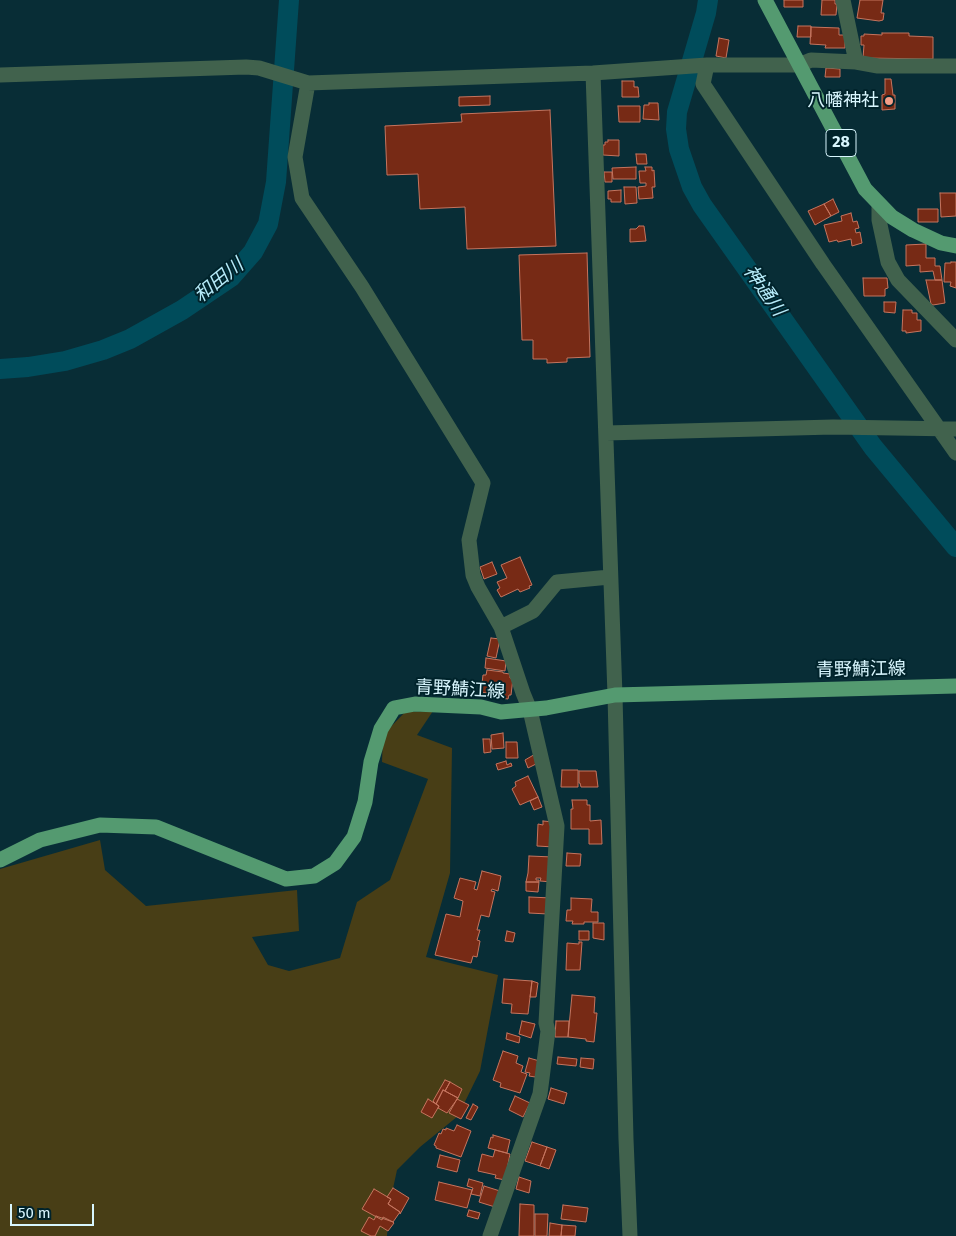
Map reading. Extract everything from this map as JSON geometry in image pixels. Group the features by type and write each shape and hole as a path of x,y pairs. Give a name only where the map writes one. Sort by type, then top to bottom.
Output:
{"main road":[{"name":"28","path":"765,0 865,189 892,217 941,243 956,246"},
{"name":"青野鯖江線","path":"0,860 40,840 100,825 156,827 286,878 314,876 335,863 354,837 365,802 372,762 381,729 394,708 415,704 481,707 501,712 546,708 615,695 956,686"}],"street":[{"path":"842,0 856,62"},
{"path":"0,75 246,66 260,68 305,82 593,73 707,65 799,64 811,60 856,62 878,66 956,66"},
{"path":"707,65 703,84 823,264 956,452"},
{"path":"593,73 615,695 630,1236"},
{"path":"305,82 295,157 302,198 362,287 483,484 469,540 474,575 484,610 501,627 530,710 558,826 546,1023 548,1031 540,1094 490,1236"},
{"path":"879,205 879,220 888,262 898,280 956,340"},
{"path":"606,433 872,427 956,429"},
{"path":"501,627 533,611 558,582 610,577"}],"shaded area":[{"path":"433,711 417,735 452,748 450,873 426,957 498,975 480,1071 458,1116 420,1147 397,1170 389,1207 387,1236 0,1236 0,869 100,840 105,870 146,906 297,890 299,931 252,937 268,965 289,971 340,958 357,902 390,880 428,779 382,762 383,735 405,712"}],"building":[{"path":"784,0 803,0 803,7 784,7"},
{"path":"822,0 835,0 835,4 837,4 836,15 821,15"},
{"path":"860,0 883,0 881,13 884,13 883,20 857,18"},
{"path":"798,26 811,26 811,37 797,37"},
{"path":"811,27 839,28 839,35 845,35 845,48 825,48 826,45 810,44"},
{"path":"882,33 909,33 909,36 933,37 933,59 863,58 864,45 861,45 861,36 864,36 864,34 882,35"},
{"path":"719,38 729,40 726,58 716,56"},
{"path":"826,68 840,69 840,77 825,77"},
{"path":"885,79 891,79 893,95 895,95 895,109 882,110"},
{"path":"622,81 634,81 634,87 638,87 639,97 622,97"},
{"path":"490,96 490,105 459,106 459,97"},
{"path":"649,103 658,103 659,120 643,119 644,105 649,105"},
{"path":"618,106 640,106 640,122 619,122"},
{"path":"550,110 556,246 467,249 465,207 420,209 418,174 387,175 385,126 462,122 461,114"},
{"path":"608,140 619,140 619,156 603,155 603,145"},
{"path":"636,154 646,154 647,164 637,164"},
{"path":"636,167 636,179 613,179 612,168"},
{"path":"645,167 652,167 652,171 654,170 655,187 652,187 653,198 639,199 638,187 646,186 646,183 640,183 639,171 646,171"},
{"path":"604,172 612,172 612,182 605,182"},
{"path":"624,187 636,187 637,203 625,204"},
{"path":"621,190 621,202 611,202 611,199 608,199 608,191"},
{"path":"940,193 956,193 956,216 941,217"},
{"path":"833,199 839,212 831,216 824,204"},
{"path":"824,204 831,216 815,225 808,211"},
{"path":"918,209 938,209 938,222 918,222"},
{"path":"851,213 853,222 857,221 859,228 855,229 856,233 860,232 862,243 852,246 851,239 829,242 824,225 842,221 841,216"},
{"path":"639,226 644,226 646,241 630,242 630,229 636,229"},
{"path":"926,244 926,258 935,258 935,266 940,266 942,280 935,280 933,271 920,272 920,265 906,266 906,245"},
{"path":"587,253 590,357 567,358 567,362 547,363 547,359 533,359 533,340 522,340 519,255"},
{"path":"956,262 956,288 950,286 951,282 944,282 945,263"},
{"path":"863,278 887,278 888,288 885,289 885,296 864,296"},
{"path":"926,280 942,280 945,303 931,304"},
{"path":"884,302 896,302 895,313 884,312"},
{"path":"903,310 912,310 912,313 917,313 917,320 921,320 921,331 906,333 906,331 902,331"},
{"path":"520,557 532,585 529,586 530,588 520,592 518,589 501,597 497,590 500,588 497,582 507,578 501,565"},
{"path":"492,562 497,574 484,579 480,567"},
{"path":"491,638 500,639 496,658 487,656"},
{"path":"486,658 506,661 505,671 485,668"},
{"path":"487,670 510,674 510,678 513,678 511,695 509,695 508,699 493,697 493,694 481,692 483,675 486,675"},
{"path":"503,733 504,748 492,749 491,735"},
{"path":"483,739 490,739 491,752 484,753"},
{"path":"506,742 517,742 518,758 506,758"},
{"path":"537,753 542,761 528,768 525,760"},
{"path":"506,761 507,765 511,763 512,766 498,770 496,764"},
{"path":"562,770 578,770 578,787 561,787"},
{"path":"579,771 596,771 598,787 581,787"},
{"path":"528,776 538,797 520,805 512,789 516,786 515,782"},
{"path":"538,797 542,807 534,810 530,801"},
{"path":"572,800 587,800 587,805 590,805 590,821 601,820 602,844 589,844 589,829 571,829"},
{"path":"543,821 554,822 554,847 537,846 538,824 543,825"},
{"path":"567,853 581,854 580,866 566,866"},
{"path":"529,856 553,857 552,882 540,881 541,878 536,878 539,882 526,882"},
{"path":"482,871 501,876 498,891 492,889 491,891 495,892 489,917 481,915 477,930 480,930 477,940 480,941 477,957 473,956 471,963 435,955 446,914 460,917 463,901 454,898 460,878 476,882 474,889 477,890"},
{"path":"526,882 539,882 538,892 526,891"},
{"path":"529,897 552,898 548,914 529,913"},
{"path":"571,898 592,899 591,912 598,912 598,922 572,924 573,921 566,921 567,910 571,910"},
{"path":"593,923 604,923 604,940 593,938"},
{"path":"507,931 515,933 513,942 505,941"},
{"path":"579,931 589,931 589,940 579,940"},
{"path":"579,942 582,942 580,970 566,970 567,943 579,944"},
{"path":"504,979 532,981 528,1014 511,1013 512,1004 502,1003"},
{"path":"532,981 538,983 536,997 530,997"},
{"path":"572,995 595,997 594,1013 597,1013 594,1042 568,1037"},
{"path":"522,1021 535,1024 531,1038 519,1034"},
{"path":"556,1021 569,1021 568,1037 555,1037"},
{"path":"507,1033 520,1037 519,1043 506,1039"},
{"path":"503,1051 518,1056 516,1063 523,1066 521,1072 527,1074 520,1093 500,1087 501,1083 493,1080"},
{"path":"558,1057 577,1059 576,1066 557,1064"},
{"path":"529,1058 543,1062 535,1077 529,1076 530,1073 525,1072"},
{"path":"581,1058 594,1059 593,1069 580,1067"},
{"path":"445,1080 450,1082 445,1091 443,1090 436,1104 433,1101"},
{"path":"450,1082 462,1089 458,1098 445,1091"},
{"path":"551,1088 567,1093 564,1104 548,1099"},
{"path":"443,1090 458,1098 447,1113 438,1108 439,1106 436,1104"},
{"path":"515,1096 530,1103 523,1117 509,1110"},
{"path":"428,1099 439,1106 432,1118 421,1112"},
{"path":"457,1099 469,1105 461,1119 449,1113"},
{"path":"473,1104 478,1107 471,1120 466,1118"},
{"path":"457,1125 471,1131 461,1157 436,1148 434,1145 439,1133 441,1134 443,1129 446,1130 446,1128 454,1131"},
{"path":"493,1135 510,1140 507,1153 488,1148"},
{"path":"532,1142 547,1147 540,1166 525,1161"},
{"path":"547,1147 556,1150 549,1169 540,1166"},
{"path":"495,1150 510,1154 505,1180 495,1178 496,1175 478,1171 482,1154 493,1157"},
{"path":"440,1155 460,1160 457,1172 437,1167"},
{"path":"519,1177 531,1181 529,1193 516,1189"},
{"path":"469,1179 483,1183 480,1196 471,1194 473,1188 467,1186"},
{"path":"439,1182 472,1190 467,1208 435,1200"},
{"path":"484,1186 500,1191 495,1207 479,1202"},
{"path":"393,1188 409,1198 400,1214 400,1212 388,1204 391,1199 387,1197"},
{"path":"374,1189 391,1199 388,1204 400,1212 393,1222 383,1217 382,1220 362,1209"},
{"path":"520,1204 534,1205 534,1236 519,1236"},
{"path":"563,1205 588,1208 586,1222 561,1219"},
{"path":"469,1210 480,1213 478,1219 467,1216"},
{"path":"535,1214 548,1214 547,1236 535,1236"},
{"path":"376,1216 394,1223 388,1231 380,1226 375,1236 361,1231 369,1217 374,1220"},
{"path":"550,1223 562,1225 561,1236 549,1236"},
{"path":"562,1225 576,1226 575,1236 561,1236"}],"waterway":[{"name":"和田川","path":"0,369 65,361 103,350 130,339 182,310 231,277 253,252 268,224 276,182 289,0"},
{"name":"神通川","path":"708,0 706,13 677,112 676,129 679,149 692,187 702,205 873,447 956,547"}],"place":[{"name":"八幡神社","path":"889,101"}]}
